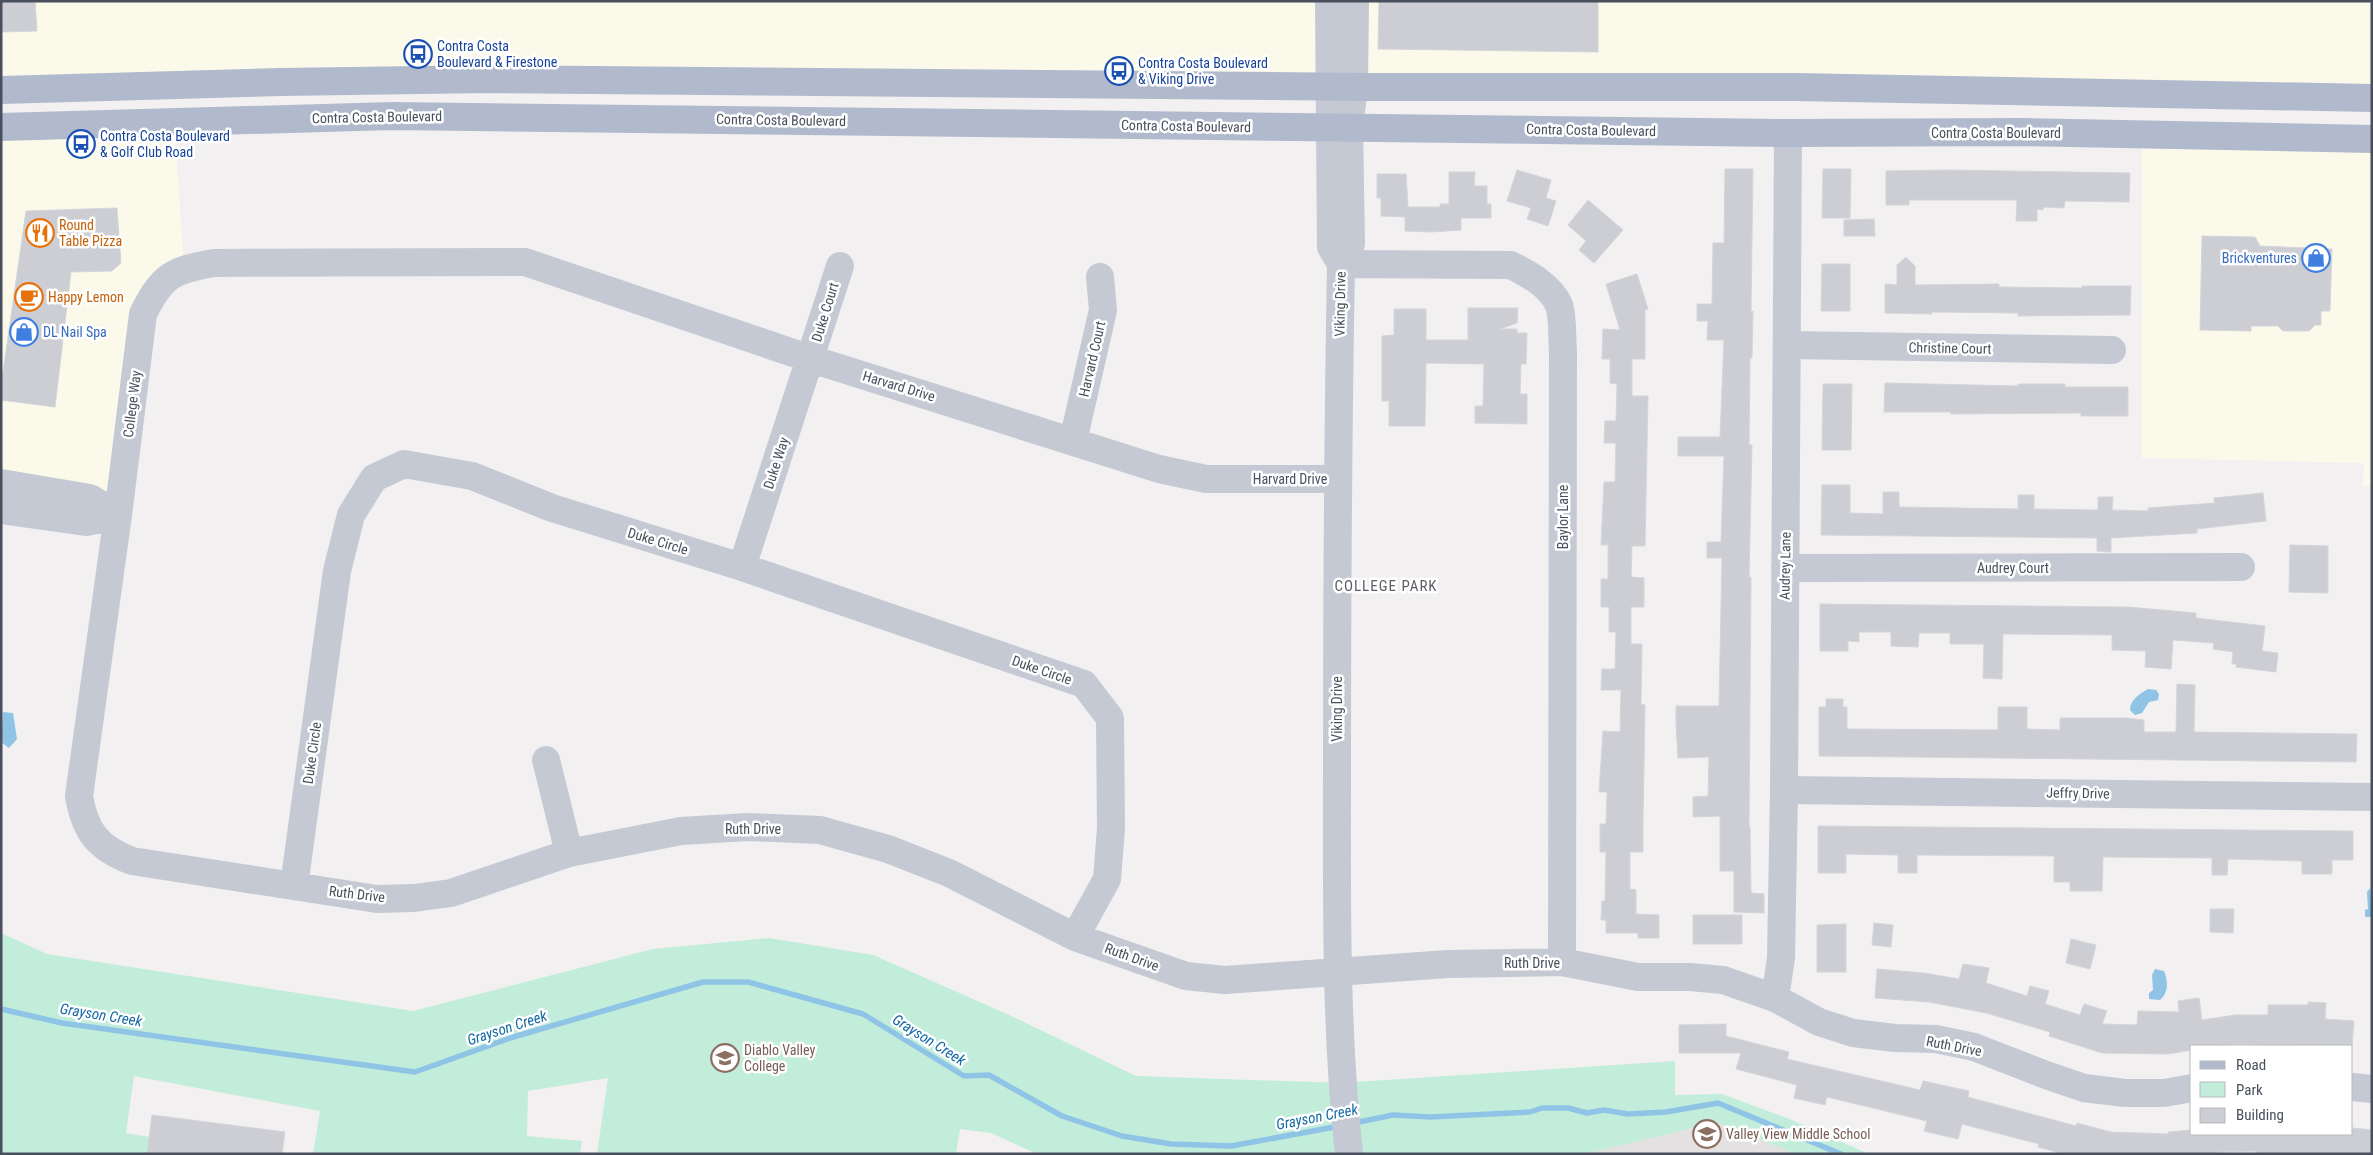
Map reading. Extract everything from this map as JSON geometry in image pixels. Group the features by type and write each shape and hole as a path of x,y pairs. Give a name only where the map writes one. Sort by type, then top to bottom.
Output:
{"main road":[{"path":"1,90 489,79 1341,87 1796,87 2372,98"},
{"name":"Contra Costa Boulevard","path":"1,127 393,116 1788,133 2022,132 2372,140"}],"street":[{"path":"1328,1 1341,87"},
{"path":"1341,87 1355,1"},
{"name":"Viking Drive","path":"1341,87 1331,247 1341,264 1338,479 1337,973 1341,1083 1349,1154"},
{"name":"Audrey Lane","path":"1775,998 1781,958 1784,790 1788,133"},
{"name":"Harvard Drive","path":"467,262 525,262 811,359 1159,469 1206,479 1338,479"},
{"name":"College Way","path":"92,836 82,816 78,796 118,515 143,314 153,294 166,278 184,268 214,263 467,262"},
{"name":"Baylor Lane","path":"1341,264 1511,265 1549,291 1559,306 1563,353 1562,962"},
{"name":"Duke Court","path":"811,359 840,266"},
{"name":"Harvard Court","path":"1073,441 1103,310 1100,277"},
{"name":"Christine Court","path":"1788,345 2112,350"},
{"name":"Duke Way","path":"742,567 811,359"},
{"name":"Duke Circle","path":"294,886 336,571 351,515 374,478 404,464 472,476 552,508 742,567 1084,684 1110,718 1111,828 1107,879 1075,937"},
{"path":"1,482 90,498 118,515"},
{"path":"1,510 86,522 118,515"},
{"name":"Audrey Court","path":"1785,568 2241,567"},
{"path":"546,760 569,853"},
{"name":"Jeffry Drive","path":"1784,790 2372,796"},
{"name":"Ruth Drive","path":"92,836 114,854 132,861 377,899 414,898 450,893 569,853 681,831 748,827 820,830 888,849 949,873 1075,937 1186,976 1225,980 1448,964 1562,962 1638,977 1690,977 1722,980 1775,998 1819,1022 1853,1033 1895,1038 1936,1039 1974,1047 2084,1088 2125,1093 2164,1093 2190,1088"},
{"path":"2353,1087 2372,1089"}],"shaded area":[{"path":"1,1 2372,1 2372,98 1,90"},
{"path":"174,121 184,268 153,293 118,515 1,483 1,127"},
{"path":"2142,134 2372,140 2372,486 2363,486 2364,463 2142,458"},
{"name":"Valley View Middle School","path":"1717,1122 1796,1154 1585,1154"}],"green space":[{"path":"1,933 47,954 413,1011 653,949 769,938 873,955 1007,1014 1136,1076 1341,1083 1675,1061 1675,1095 1722,1094 1792,1120 1869,1154 1796,1154 1717,1122 1585,1154 1037,1154 991,1133 960,1129 956,1154 597,1154 608,1078 528,1091 527,1136 582,1141 580,1154 313,1154 320,1111 134,1076 126,1133 150,1137 147,1154 1,1154"}],"water":[{"path":"2148,689 2156,690 2159,694 2158,700 2149,702 2142,713 2135,715 2130,710 2133,700"},
{"path":"3,712 13,713 17,739 9,748 1,742"},
{"path":"2370,888 2372,917 2365,917 2365,910 2368,909 2367,892"},
{"path":"2155,969 2164,971 2166,978 2165,994 2160,1000 2149,999 2149,993 2153,990 2152,975"}],"building":[{"path":"1,1 35,1 37,31 1,32"},
{"path":"1379,1 1598,1 1598,52 1378,49"},
{"path":"1725,169 1753,169 1751,311 1753,311 1752,358 1750,358 1749,445 1752,445 1749,577 1751,577 1749,827 1751,893 1764,894 1764,913 1734,912 1734,871 1720,871 1720,816 1693,817 1693,797 1708,796 1709,757 1678,758 1676,725 1676,706 1719,706 1722,558 1707,558 1707,542 1721,542 1724,456 1678,456 1678,437 1720,437 1724,340 1707,340 1708,321 1697,321 1697,304 1712,304 1713,243 1724,243"},
{"path":"1823,169 1851,169 1850,218 1822,218"},
{"path":"1517,170 1551,180 1546,198 1556,201 1548,226 1527,219 1531,208 1507,201"},
{"path":"1951,170 2130,173 2129,202 2065,201 2064,208 2043,207 2043,210 2037,209 2037,221 2016,221 2017,200 1909,200 1909,205 1886,205 1886,171"},
{"path":"1449,172 1475,172 1474,186 1487,186 1487,204 1491,204 1491,218 1461,218 1461,230 1431,232 1405,231 1405,217 1381,216 1381,198 1377,198 1377,174 1406,174 1408,207 1440,207 1440,204 1449,204"},
{"path":"1588,200 1623,230 1594,263 1579,250 1586,241 1568,225"},
{"path":"117,208 121,263 112,271 71,272 55,407 1,400 1,386 26,211"},
{"path":"1874,219 1875,236 1844,236 1844,220"},
{"path":"2202,236 2255,237 2260,246 2332,249 2330,311 2321,311 2321,325 2315,325 2309,331 2283,331 2278,326 2251,326 2251,331 2200,330"},
{"path":"1906,257 1915,266 1915,285 1999,284 1999,287 2082,288 2082,286 2131,286 2130,315 2018,316 2018,313 1885,313 1885,284 1897,285 1897,265"},
{"path":"1822,264 1850,264 1850,311 1821,311"},
{"path":"1637,274 1648,309 1645,310 1645,359 1632,359 1632,396 1648,396 1645,546 1632,546 1631,577 1644,578 1644,607 1631,607 1631,644 1642,644 1641,704 1645,705 1643,852 1630,852 1630,889 1636,890 1636,914 1659,915 1659,938 1638,938 1638,933 1606,933 1606,920 1601,920 1602,901 1605,901 1606,852 1600,852 1600,824 1606,824 1607,792 1599,792 1603,731 1620,732 1621,690 1601,690 1602,669 1615,669 1616,632 1609,632 1609,607 1601,607 1601,579 1608,579 1608,545 1601,545 1604,482 1615,482 1616,443 1604,443 1605,421 1616,421 1617,384 1610,383 1610,359 1602,359 1603,329 1620,330 1606,284"},
{"path":"1468,308 1518,308 1517,323 1500,329 1517,329 1517,333 1527,333 1526,364 1521,364 1520,394 1527,394 1527,424 1475,423 1475,406 1483,406 1484,364 1426,363 1425,426 1389,426 1389,401 1382,401 1382,336 1394,335 1394,309 1426,309 1426,340 1468,340"},
{"path":"1885,383 2018,386 2018,384 2065,384 2065,387 2128,387 2128,416 2081,416 2081,413 1951,414 1951,412 1884,412"},
{"path":"1823,384 1852,384 1851,450 1822,450"},
{"path":"1822,485 1850,485 1850,513 1883,514 1883,492 1899,492 1899,507 2018,509 2018,495 2034,495 2034,509 2098,510 2098,497 2113,497 2112,510 2148,511 2148,508 2215,503 2214,498 2263,493 2266,521 2197,529 2197,533 2111,538 2111,552 2097,551 2097,538 1821,535"},
{"path":"2290,545 2328,546 2328,593 2289,592"},
{"path":"1820,604 2128,607 2196,613 2196,618 2265,626 2262,651 2278,653 2276,672 2236,667 2236,664 2232,664 2233,652 2213,649 2214,643 2173,640 2171,669 2145,667 2146,651 2112,650 2112,635 2003,634 2002,679 1983,678 1984,644 1950,644 1950,633 1919,633 1918,647 1891,646 1891,632 1859,632 1859,642 1848,641 1848,651 1820,651"},
{"path":"2177,684 2195,685 2194,732 2357,734 2356,762 1819,756 1819,707 1826,707 1826,699 1843,699 1843,707 1847,707 1847,729 1998,730 1998,707 2027,707 2027,729 2060,730 2060,718 2126,718 2144,720 2144,732 2176,732"},
{"path":"1818,826 2353,831 2353,860 2332,860 2332,874 2302,874 2302,861 2228,859 2227,875 2212,875 2212,858 2103,857 2102,891 2070,891 2070,882 2054,882 2054,856 1917,855 1917,873 1898,873 1898,855 1846,854 1846,873 1818,873"},
{"path":"2210,909 2234,909 2233,933 2210,932"},
{"path":"1693,915 1742,915 1742,944 1693,944"},
{"path":"1874,923 1893,925 1891,947 1872,945"},
{"path":"1846,924 1846,972 1817,972 1817,925"},
{"path":"2071,939 2096,945 2090,969 2066,963"},
{"path":"1963,964 1989,968 1986,983 2027,996 2030,986 2049,991 2045,1004 2080,1015 2084,1004 2107,1011 2102,1024 2137,1025 2138,1011 2179,1012 2178,1001 2199,998 2202,1020 2235,1015 2268,1015 2268,1005 2308,1005 2308,1002 2326,1003 2325,1019 2354,1021 2352,1045 2190,1045 2190,1050 2168,1054 2102,1053 2049,1036 2050,1032 1986,1013 1929,1002 1875,998 1877,969 1924,973 1959,979"},
{"path":"1726,1024 1726,1036 1789,1052 1787,1059 1920,1090 1923,1081 1969,1091 1968,1097 2076,1126 2077,1123 2111,1132 2168,1134 2168,1132 2190,1130 2190,1135 2353,1135 2353,1128 2372,1130 2372,1154 2257,1154 2257,1151 2217,1152 2217,1154 2064,1154 2038,1147 2039,1144 1962,1124 1958,1139 1924,1131 1927,1121 1827,1097 1825,1105 1794,1098 1797,1085 1736,1069 1741,1053 1679,1053 1679,1025"},
{"path":"152,1115 285,1132 282,1154 147,1154"}],"waterway":[{"name":"Grayson Creek","path":"1,1009 62,1023 415,1072 510,1038 703,982 748,982 863,1014 964,1076 989,1075 1062,1116 1122,1136 1171,1144 1231,1146 1340,1126"},
{"name":"Grayson Creek","path":"1354,1123 1393,1115 1430,1117 1530,1112 1542,1108 1568,1108 1587,1113 1604,1110 1628,1114 1666,1112 1718,1103 1841,1154"}],"place":[{"name":"Contra Costa Boulevard & Firestone","path":"418,54"},
{"name":"Contra Costa Boulevard & Viking Drive","path":"1119,71"},
{"name":"Contra Costa Boulevard & Golf Club Road","path":"81,144"},
{"name":"Round Table Pizza","path":"40,233"},
{"name":"Brickventures","path":"2316,258"},
{"name":"Happy Lemon","path":"29,297"},
{"name":"DL Nail Spa","path":"24,332"},
{"name":"Diablo Valley College","path":"725,1058"},
{"name":"Valley View Middle School","path":"1707,1134"}],"district":[{"name":"COLLEGE PARK","path":"1386,586"}]}
